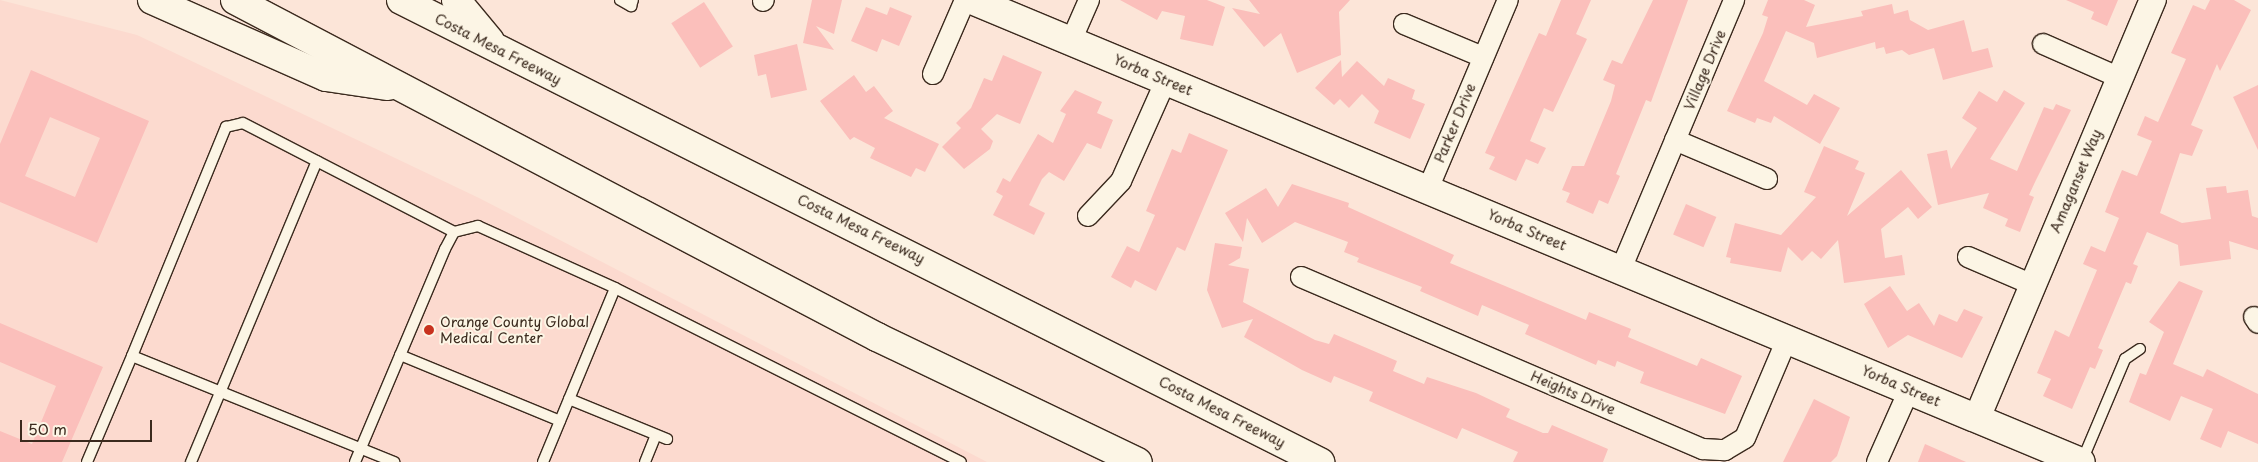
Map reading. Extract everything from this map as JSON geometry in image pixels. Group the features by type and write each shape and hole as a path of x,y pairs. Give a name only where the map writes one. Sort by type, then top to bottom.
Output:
{"main road":[{"path":"152,0 326,77 409,89"},
{"path":"235,0 409,89 877,337 1138,462"},
{"name":"Costa Mesa Freeway","path":"401,0 1320,462"},
{"path":"456,0 495,48"},
{"name":"Yorba Street","path":"972,0 2081,462"}],"street":[{"path":"933,74 966,0"},
{"path":"1071,40 1089,0"},
{"name":"Parker Drive","path":"1428,189 1508,0"},
{"name":"Village Drive","path":"1621,269 1734,0"},
{"name":"Amaganset Way","path":"1977,418 2152,0"},
{"path":"1404,24 1483,57"},
{"path":"2042,44 2120,78"},
{"path":"1088,216 1121,181 1166,80"},
{"path":"1675,140 1766,179"},
{"path":"1968,257 2033,285"},
{"name":"Heights Drive","path":"1301,277 1703,449 1725,450 1745,438 1787,339"},
{"path":"1877,462 1909,390"}],"lane":[{"path":"620,0 630,6 633,0"},
{"path":"87,462 226,127 243,122 454,232 478,226 615,288 961,462"},
{"path":"191,462 317,160"},
{"path":"356,462 454,232"},
{"path":"543,462 615,288"},
{"path":"2081,462 2125,359 2140,349"},
{"path":"400,355 560,421"},
{"path":"132,356 394,462"},
{"path":"569,399 666,439"},
{"path":"645,462 656,435"}],"shaded area":[{"name":"Orange County Global Medical Center","path":"0,0 137,35 479,198 987,462 0,462"}],"building":[{"path":"812,0 842,0 834,34 816,26 834,50 803,43"},
{"path":"1120,0 1207,0 1225,7 1213,46 1180,39 1185,16 1162,11 1157,20"},
{"path":"1249,0 1350,0 1339,12 1341,55 1297,73 1281,33 1264,47 1232,8 1260,14"},
{"path":"1561,0 1591,0 1576,34 1587,39 1553,112 1544,108 1530,141 1546,148 1538,164 1526,159 1516,181 1489,169 1495,157 1485,153 1539,33 1546,36"},
{"path":"1653,0 1688,0 1651,102 1646,100 1616,174 1620,176 1608,204 1599,200 1593,214 1566,202 1570,193 1562,190 1572,166 1584,166 1611,101 1615,85 1603,80 1612,60 1622,64"},
{"path":"1768,0 1804,0 1815,5 1806,27 1863,16 1861,11 1892,4 1894,14 1908,10 1910,20 1928,30 1964,20 1972,52 1988,48 1993,67 1943,80 1934,48 1909,55 1902,50 1886,54 1884,47 1876,49 1875,42 1817,58 1814,43 1786,31 1764,81 1807,105 1814,94 1840,108 1820,144 1774,116 1771,123 1757,118 1755,123 1727,111 1763,33 1768,17 1762,15"},
{"path":"2066,0 2118,0 2107,26 2091,19 2094,12"},
{"path":"2210,0 2234,0 2251,10 2220,71 2217,64 2191,125 2203,130 2192,156 2180,153 2160,213 2182,223 2211,219 2206,188 2226,186 2227,193 2248,190 2252,216 2258,218 2258,250 2229,241 2231,259 2180,266 2178,245 2147,232 2133,264 2138,266 2131,284 2126,282 2098,348 2103,350 2095,369 2090,367 2072,409 2043,396 2051,379 2037,373 2055,330 2069,337 2097,270 2083,264 2091,246 2105,252 2119,218 2105,212 2114,189 2122,170 2137,176 2152,141 2137,135 2145,116 2158,122 2186,59 2171,53 2193,5 2205,10"},
{"path":"704,2 733,46 700,68 671,23"},
{"path":"866,7 887,15 890,7 912,16 899,46 882,39 877,52 851,41"},
{"path":"797,44 807,90 771,98 766,74 758,76 754,55"},
{"path":"1003,55 1042,72 1020,124 997,114 981,129 993,141 990,149 964,169 942,147 961,128 956,123 971,108 984,78 992,81"},
{"path":"1341,60 1342,77 1357,61 1384,86 1388,78 1415,90 1412,99 1425,104 1410,139 1374,123 1379,111 1362,94 1349,108 1340,99 1334,105 1315,88"},
{"path":"31,70 149,121 97,243 0,202 0,144","holes":["50,117 100,138 75,197 25,176"]},
{"path":"854,75 866,92 874,86 893,111 884,118 939,144 925,172 916,168 911,177 870,158 875,148 854,137 850,140 820,101"},
{"path":"2258,85 2258,150 2233,97"},
{"path":"1075,90 1102,102 1097,113 1113,120 1101,149 1087,143 1064,181 1049,172 1042,179 1029,205 1045,213 1034,235 993,215 1003,196 996,192 1003,178 1010,182 1038,134 1053,143 1066,114 1060,111"},
{"path":"2004,90 2025,103 1990,159 2017,171 2044,107 2053,110 2056,104 2071,110 2029,195 2034,197 2020,232 2005,226 2008,219 1983,208 1989,193 1938,205 1927,154 1947,150 1951,169 1977,128 1962,118 1979,91 1997,102"},
{"path":"1189,133 1228,150 1185,251 1177,247 1156,291 1135,280 1131,288 1111,277 1127,246 1139,252 1155,215 1146,211 1172,149 1181,153"},
{"path":"1824,146 1859,161 1855,169 1865,173 1847,216 1901,170 1932,207 1918,219 1908,207 1881,229 1885,258 1902,255 1905,275 1844,283 1838,240 1821,259 1812,251 1802,261 1788,247 1781,272 1730,263 1731,258 1726,257 1735,223 1781,235 1816,197 1804,192"},
{"path":"1292,184 1349,203 1348,207 1454,255 1450,263 1586,320 1589,312 1631,329 1628,337 1697,366 1701,358 1742,376 1725,414 1640,383 1644,372 1617,361 1615,367 1598,360 1596,365 1525,334 1529,325 1482,305 1478,316 1420,291 1422,287 1357,262 1359,258 1344,252 1348,242 1295,222 1262,243 1247,218 1243,242 1225,213 1266,188 1278,207"},
{"path":"1686,204 1716,217 1703,247 1673,234"},
{"path":"1215,243 1242,247 1240,258 1228,265 1249,269 1243,302 1315,340 1329,344 1334,334 1397,361 1393,371 1424,384 1427,377 1476,393 1510,409 1506,417 1543,433 1548,433 1552,425 1608,449 1603,462 1513,462 1518,452 1462,428 1457,439 1369,401 1373,392 1334,376 1331,383 1302,370 1244,337 1253,319 1222,328 1207,290"},
{"path":"2179,281 2203,291 2173,364 2203,377 2207,369 2258,394 2258,444 2228,431 2221,448 2200,439 2213,409 2181,396 2170,421 2129,402 2140,373 2146,375 2164,332 2149,322"},
{"path":"1890,286 1907,311 1919,303 1934,326 1939,314 1957,322 1964,309 1983,317 1962,358 1908,335 1888,348 1864,304"},
{"path":"0,323 103,367 62,462 0,462 0,431 32,444 56,386 0,362"},
{"path":"1814,399 1850,417 1837,456 1831,462 1783,462"},
{"path":"1925,444 1966,462 1918,462"}],"place":[{"name":"Orange County Global Medical Center","path":"429,330"}]}
